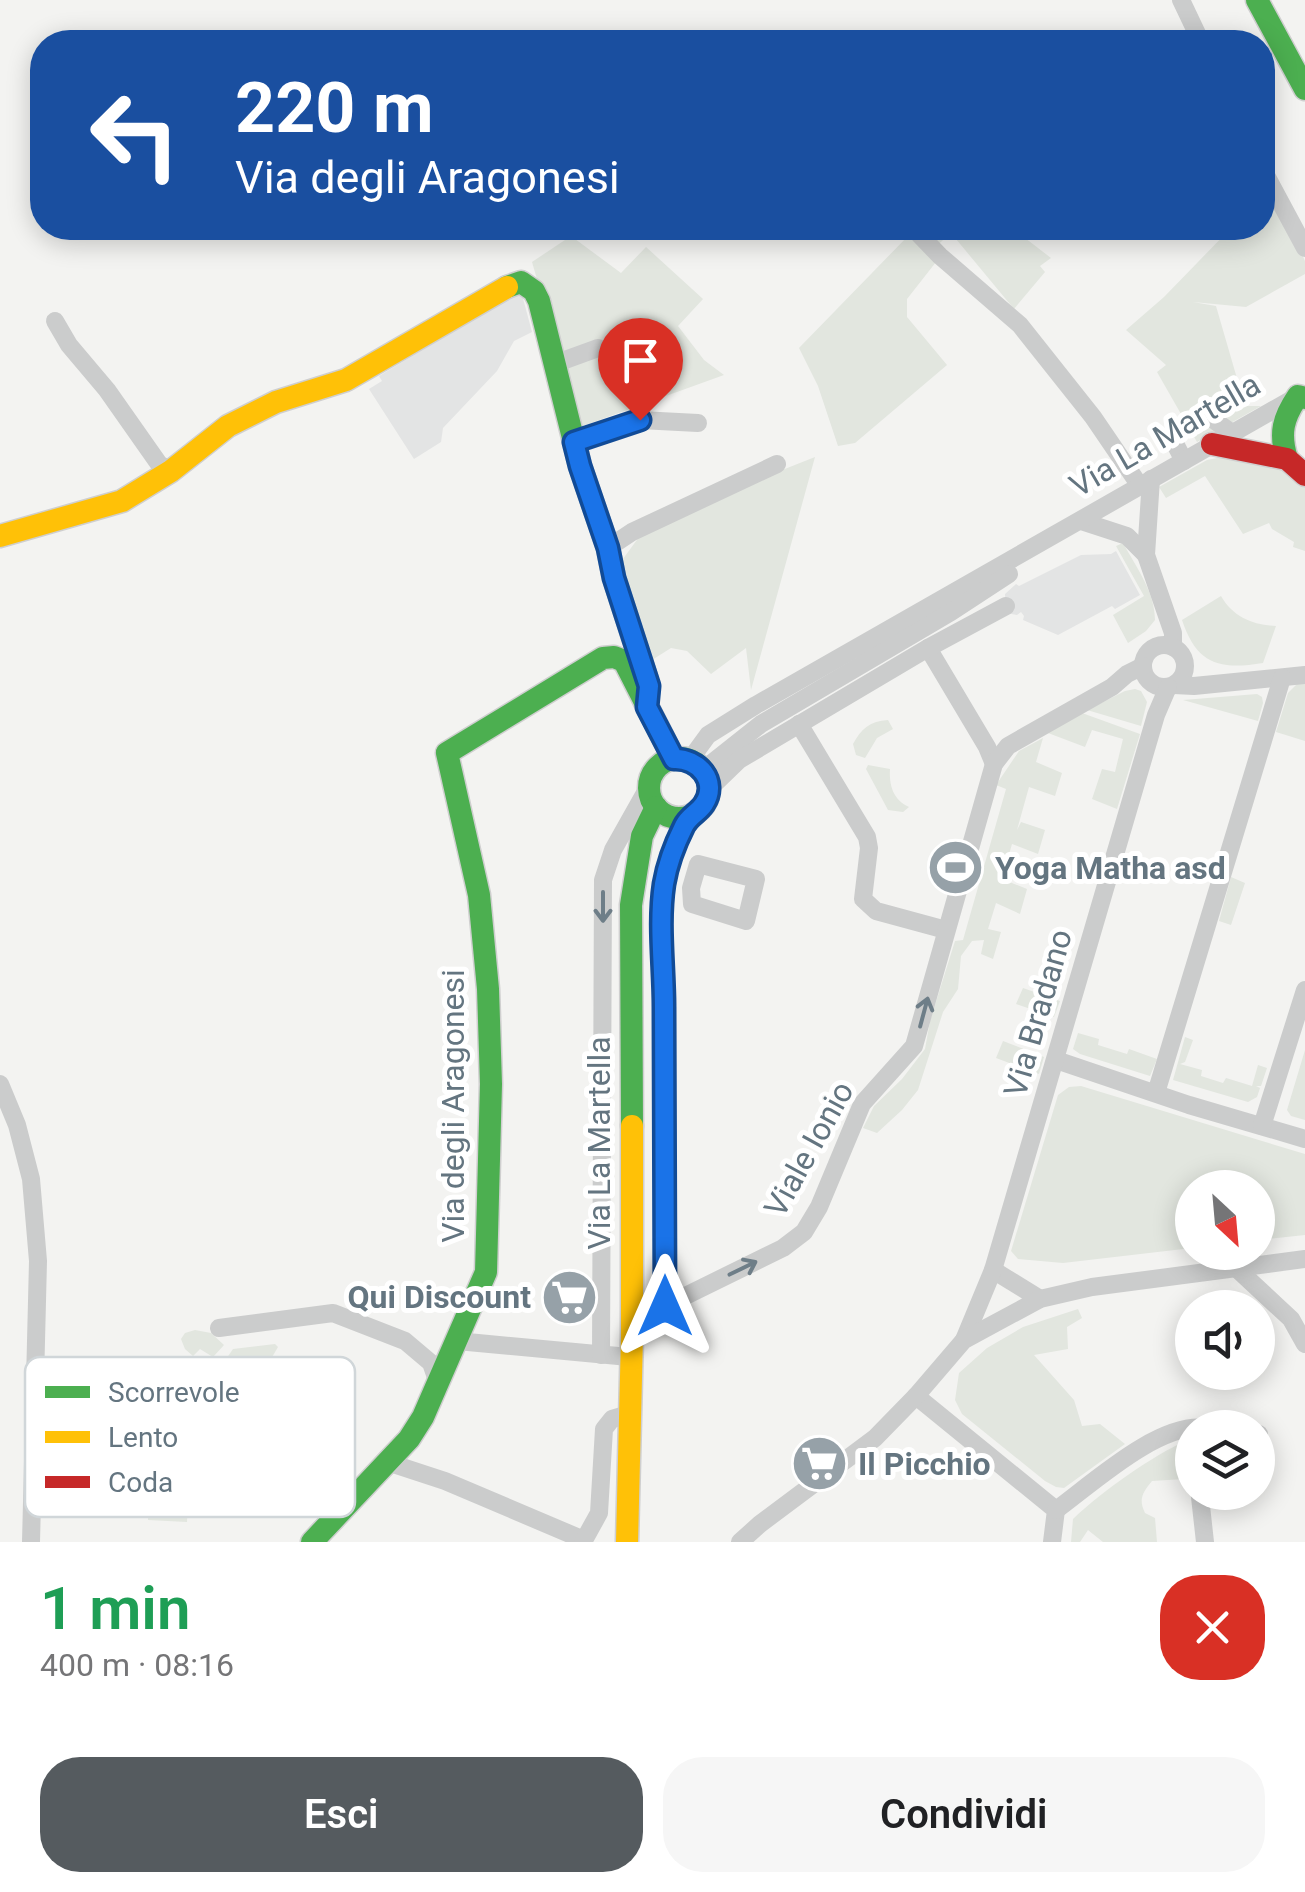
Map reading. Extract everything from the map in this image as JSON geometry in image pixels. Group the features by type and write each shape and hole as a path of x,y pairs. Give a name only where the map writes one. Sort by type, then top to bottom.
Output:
{"main road":[{"path":"1257,0 1273,30"},
{"path":"1275,33 1305,89"},
{"path":"0,536 122,501 171,471 228,426 293,396 346,380 398,341 521,282 534,290 533,314 554,364 614,578 646,657 647,707"},
{"path":"1296,467 1280,438 1284,417 1303,395"},
{"path":"1222,439 1296,467"},
{"name":"Via degli Aragonesi","path":"355,1496 410,1440 424,1417 486,1272 490,1014 479,894 446,752 603,658 614,657 624,661 647,707 694,770"},
{"path":"661,765 694,770 705,803 697,812 675,818 649,803 653,773 661,765"},
{"name":"Via La Martella","path":"626,1542 631,905 649,803"},
{"name":"Via degli Aragonesi","path":"312,1542 335,1517"}],"street":[{"path":"1180,0 1195,30"},
{"path":"1275,193 1305,248"},
{"path":"925,240 1020,325 1146,482 1146,556 1173,633 1174,647 1186,663 1222,683"},
{"path":"55,321 159,464 171,471"},
{"path":"554,364 598,348"},
{"name":"Via La Martella","path":"694,770 708,735 756,705 1303,395"},
{"path":"1211,418 1222,439"},
{"path":"574,442 640,420 698,423"},
{"path":"1170,434 1184,461"},
{"path":"608,548 703,493 777,464"},
{"path":"1081,520 1127,536 1146,556"},
{"path":"694,770 739,760 1006,606"},
{"path":"1158,680 1148,653 1163,636 1167,620"},
{"path":"1153,649 1174,647"},
{"path":"928,648 994,764 1008,746 1127,674 1194,686 1305,675"},
{"path":"1158,680 1183,676 1186,663"},
{"path":"1156,1093 1282,678"},
{"name":"Via Bradano","path":"964,1340 993,1270 1056,1060 1156,715 1158,680"},
{"path":"799,724 867,838 863,899 876,911 946,930"},
{"name":"Viale Ionio","path":"630,1347 651,1316 665,1306 783,1248 804,1232 819,1207 862,1104 914,1046 994,764"},
{"path":"600,1355 603,880 613,850 649,803"},
{"path":"665,1306 661,905 666,873 691,815"},
{"path":"613,850 637,864"},
{"path":"1262,1126 1305,990"},
{"path":"1056,1060 1305,1139"},
{"path":"0,1084 18,1125 31,1179 38,1261 36,1357"},
{"path":"1275,1262 1305,1258"},
{"path":"993,1270 1040,1298"},
{"path":"740,1542 874,1438 964,1340 1040,1298 1221,1270"},
{"path":"1238,1270 1291,1319 1305,1344"},
{"path":"477,1296 478,1321 486,1336 498,1346"},
{"path":"219,1328 333,1313 405,1341 430,1363 438,1383"},
{"path":"457,1341 600,1355 630,1347"},
{"path":"916,1396 1056,1510"},
{"path":"387,1462 445,1481 583,1541 599,1513 604,1429 612,1420 629,1414"},
{"path":"1052,1542 1056,1510 1146,1444 1175,1431"},
{"path":"1201,1510 1205,1542"},
{"path":"31,1542 32,1517"}],"shaded area":[{"path":"1275,193 1305,261 1305,274 1246,307 1193,302 1216,306 1245,406 1261,406 1197,442 1157,372 1166,365 1126,330 1219,240 1275,240"},
{"path":"565,240 576,240 621,273 646,247 703,299 678,326 704,360 724,375 580,427 532,262"},
{"path":"904,240 912,240 936,262 907,299 907,317 947,365 855,443 838,446 818,386 799,348"},
{"path":"925,240 943,240 933,249"},
{"path":"957,240 1028,240 1051,258 1040,266 1045,272 1014,309"},
{"path":"521,291 532,332 514,341 497,371 443,428 441,442 414,459 369,389 382,381 379,376"},
{"path":"1237,454 1264,459 1305,485 1305,551 1293,547 1294,542 1269,523 1243,534 1205,476 1166,498 1159,487 1207,460"},
{"path":"815,457 751,690 746,648 711,674 687,651 671,648 652,660 620,563 639,537"},
{"path":"1123,543 1148,590 1155,620 1128,643 1113,615 1144,596 1116,546"},
{"path":"1116,551 1140,595 1058,635 1023,620 1021,612 1006,613 1005,594 1016,584 1019,586 1081,555"},
{"path":"1221,596 1244,619 1276,626 1263,663 1222,664 1195,647 1182,620"},
{"path":"1298,683 1305,683 1305,741 1276,732 1288,693"},
{"path":"1125,691 1141,691 1147,702 1141,726 1087,710"},
{"path":"1257,694 1263,703 1258,721 1183,700"},
{"path":"1082,713 1140,734 1117,809 1092,799 1102,769 1115,772 1123,739 1092,730 1085,747 1048,733"},
{"path":"888,720 893,729 877,738 865,758 856,755 853,744 863,730"},
{"path":"1043,738 1036,762 1062,773 1055,796 1029,787 1017,830 1021,822 1045,830 1038,854 1012,844 1002,879 1027,889 1020,914 996,903 988,929 1001,932 993,959 981,954 984,940 972,941 961,956 958,989 943,1012 918,1090 877,1133 863,1128 874,1106 925,1049 955,941 963,940 1006,789 996,785 1019,751"},
{"path":"868,765 890,769 893,791 909,807 903,812 888,810 866,769"},
{"path":"1231,877 1245,883 1231,925 1219,921"},
{"path":"1023,988 1060,1001 1054,1017 1016,1004"},
{"path":"1078,1033 1099,1039 1098,1045 1127,1054 1129,1049 1157,1059 1150,1076 1080,1054 1073,1049"},
{"path":"1185,1037 1193,1040 1185,1062 1180,1064 1202,1070 1201,1076 1252,1086 1258,1065 1267,1068 1261,1086 1256,1086 1260,1088 1257,1097 1248,1102 1173,1080"},
{"path":"1003,1041 1044,1057 1039,1074 996,1058"},
{"path":"1305,1050 1305,1120 1291,1116 1287,1110"},
{"path":"1081,1086 1305,1154 1305,1235 1275,1238 1275,1170 1175,1170 1175,1250 1063,1263 1018,1259 1011,1251 1058,1095 1069,1087"},
{"path":"1078,1309 1082,1318 1067,1327 1068,1349 1034,1355 1074,1400 1082,1426 1100,1424 1125,1444 1064,1488 1045,1481 962,1414 955,1400 959,1373 987,1348 1023,1327"},
{"path":"195,1330 211,1333 224,1345 213,1357 200,1349 193,1356 181,1339"},
{"path":"275,1344 278,1347 272,1357 228,1357 233,1349"},
{"path":"1175,1447 1175,1480 1152,1481 1142,1496 1145,1513 1155,1518 1157,1542 1103,1542 1088,1530 1080,1542 1071,1542 1073,1519 1143,1465"},
{"path":"148,1517 187,1517 187,1522"}],"traffic: fast":[{"path":"1257,0 1273,30"},
{"path":"1275,33 1305,89"},
{"path":"507,287 521,282 534,291 539,301 580,466 646,677"},
{"path":"1287,459 1283,441 1286,419 1298,396 1305,398"},
{"path":"355,1496 409,1439 423,1417 486,1272 491,1084 488,989 479,895 447,753 603,658 614,657 624,661 674,759"},
{"path":"679,758 700,767 709,788 700,809 679,818 658,809 649,788 658,767 679,758"},
{"path":"632,1126 631,905 642,836 656,807"},
{"path":"312,1542 336,1517"}],"traffic: slow":[{"path":"0,536 122,501 171,471 228,426 276,402 346,380 507,287"},
{"path":"627,1542 632,1126"}],"traffic: jam":[{"path":"1212,444 1287,459 1305,475"}],"place":[{"name":"Yoga Matha asd","path":"956,868"},
{"name":"Qui Discount","path":"570,1297"},
{"name":"Il Picchio","path":"819,1464"}],"route":[{"path":"640,420 574,442 649,686 647,707 674,759 694,762 708,781 705,803 683,827 666,873 661,905 665,1306"}]}
